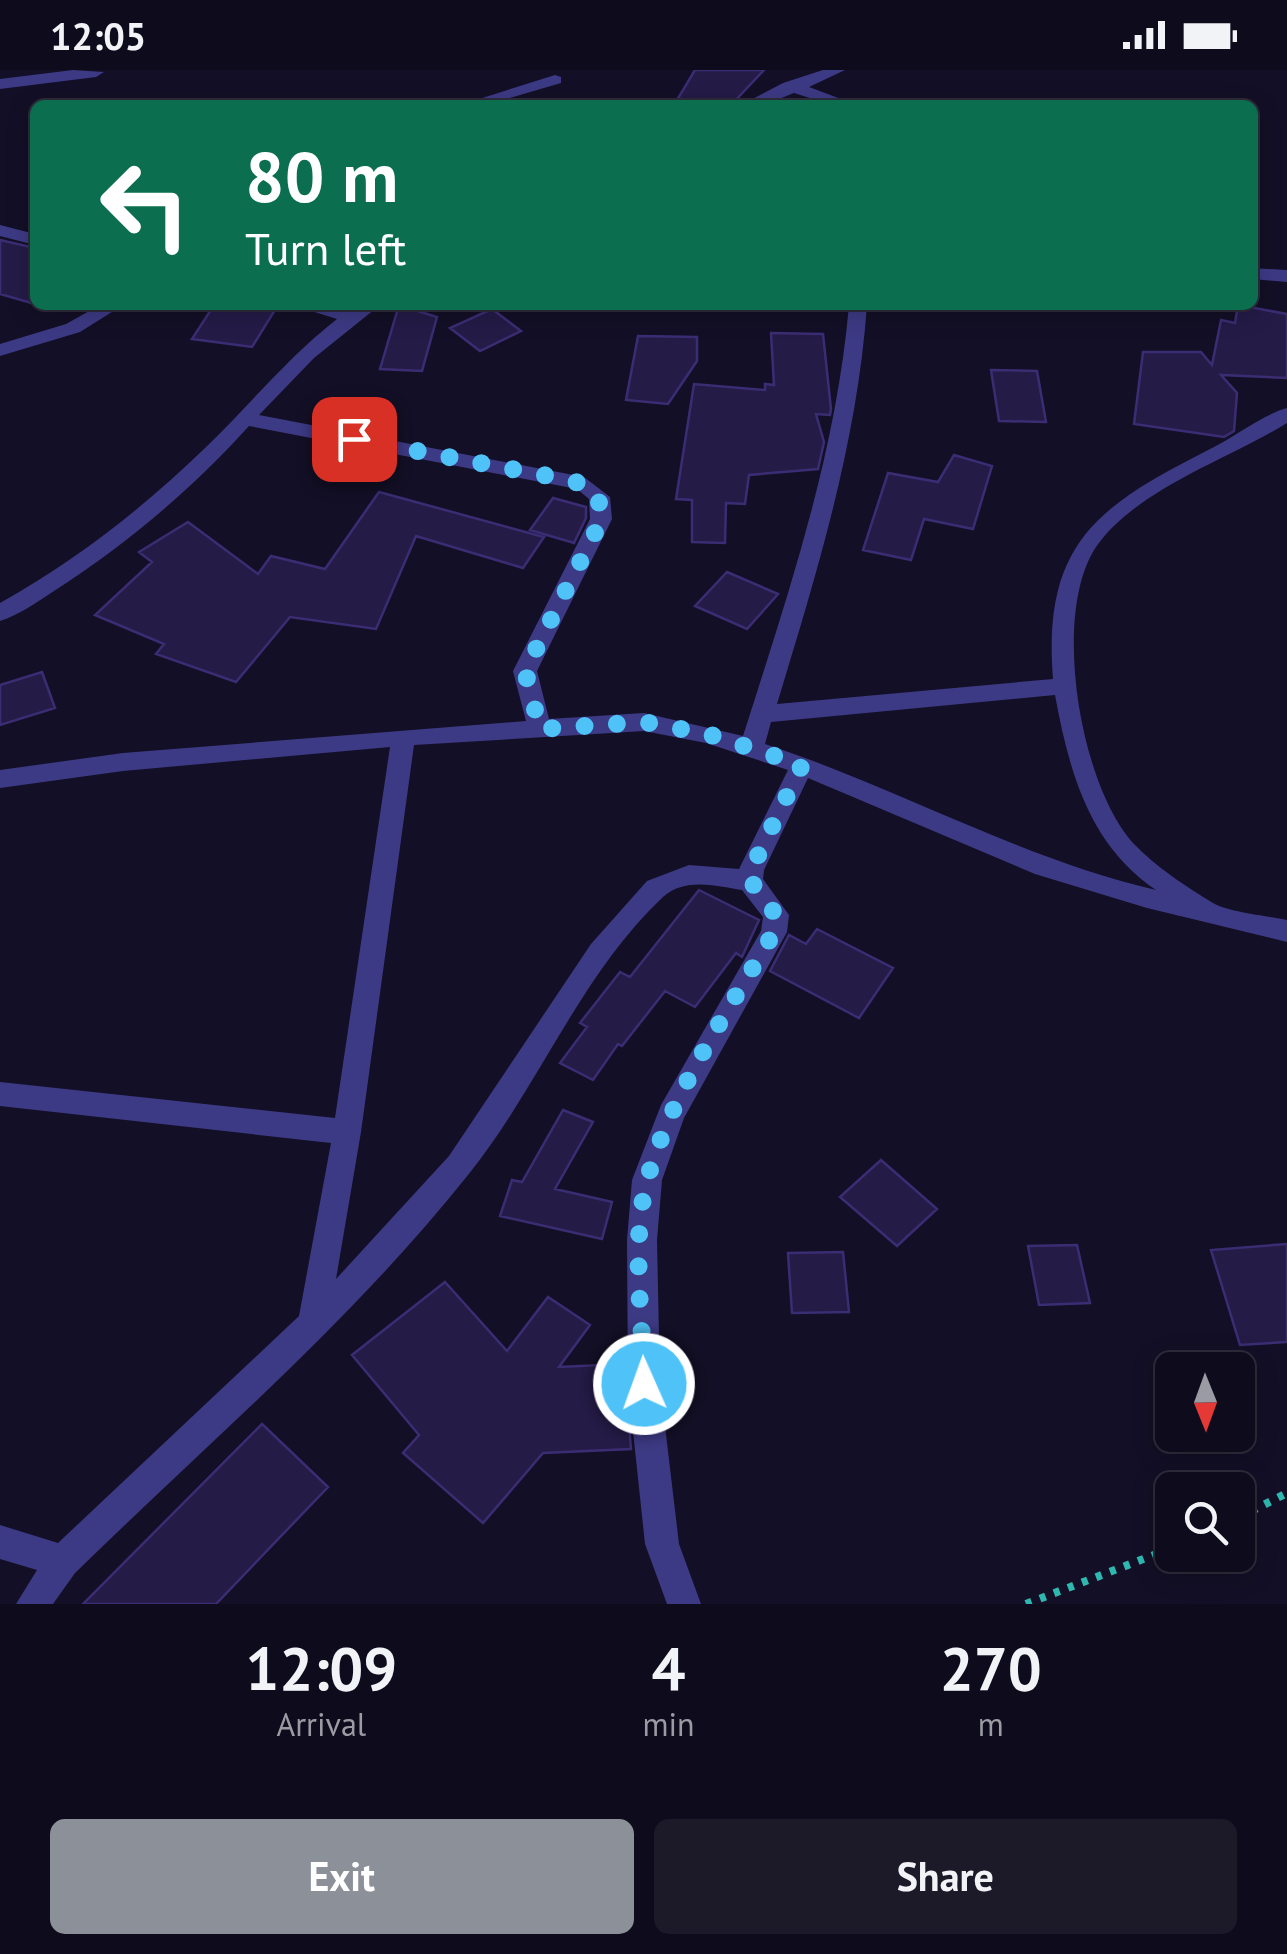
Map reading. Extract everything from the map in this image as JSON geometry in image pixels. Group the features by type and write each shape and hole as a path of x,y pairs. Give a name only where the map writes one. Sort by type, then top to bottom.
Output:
{"street":[{"path":"760,100 837,70"},
{"path":"0,84 96,72"},
{"path":"499,100 555,83"},
{"path":"789,86 832,100"},
{"path":"0,230 30,239"},
{"path":"1258,274 1287,276"},
{"path":"0,350 73,328 105,310"},
{"path":"321,310 350,317"},
{"path":"0,613 138,519 303,357 362,310"},
{"path":"752,748 827,510 851,393 858,310"},
{"path":"1211,914 1122,847 1096,801 1066,686 1062,636 1067,581 1089,542 1135,501 1245,442 1287,414"},
{"path":"245,418 554,477 584,484 598,497 602,519 525,671 540,729"},
{"path":"762,714 1066,686"},
{"path":"0,779 123,762 403,737 644,722 708,734 802,765 1044,867 1287,931"},
{"path":"314,1319 347,1132 403,737"},
{"path":"750,880 759,848 802,765"},
{"path":"34,1604 63,1561 389,1247 462,1162 596,960 656,887 681,875 750,880 776,915 774,932 671,1114 647,1180 642,1240 644,1384 662,1544 684,1604"},
{"path":"0,1094 347,1132"},
{"path":"0,1542 63,1561"}],"path":[{"path":"1255,1509 1287,1493"},
{"path":"1026,1604 1155,1555"}],"building":[{"path":"695,70 764,70 736,100 677,100"},
{"path":"0,240 30,247 30,303 0,294"},
{"path":"211,310 275,310 252,347 192,339"},
{"path":"398,310 415,310 437,317 422,371 380,369"},
{"path":"493,310 521,331 480,351 450,328"},
{"path":"1237,310 1287,314 1287,378 1221,375 1237,393 1234,431 1224,437 1134,424 1143,352 1201,352 1212,365 1221,320 1235,323"},
{"path":"771,333 823,334 831,409 830,415 816,414 824,442 818,469 749,475 745,504 726,503 725,543 692,542 692,500 676,499 694,384 765,390 765,384 774,385"},
{"path":"638,336 697,337 697,361 668,404 626,400"},
{"path":"991,370 1037,371 1046,422 999,421"},
{"path":"954,455 992,466 973,529 924,519 911,560 863,550 888,473 938,482"},
{"path":"379,492 544,537 523,568 416,536 376,629 290,617 236,682 156,654 164,644 95,615 152,562 139,552 188,522 258,574 271,556 325,569"},
{"path":"553,498 586,507 586,518 574,543 530,530"},
{"path":"727,572 778,594 747,629 695,606"},
{"path":"42,672 55,708 0,725 0,685"},
{"path":"699,890 759,920 742,957 736,953 695,1007 665,991 622,1046 618,1044 593,1080 560,1063 587,1027 580,1023 620,972 630,977"},
{"path":"817,929 893,968 859,1018 770,971 789,935 806,944"},
{"path":"563,1110 593,1122 555,1189 612,1202 602,1239 500,1216 512,1180 522,1182"},
{"path":"881,1160 937,1209 897,1246 840,1197"},
{"path":"1287,1244 1287,1342 1240,1345 1211,1250"},
{"path":"1077,1245 1090,1303 1039,1305 1028,1246"},
{"path":"843,1252 849,1312 792,1313 788,1253"},
{"path":"445,1282 507,1351 548,1297 590,1325 559,1367 624,1364 631,1449 543,1453 483,1523 403,1453 419,1435 352,1355"},
{"path":"262,1424 328,1487 216,1604 83,1604"}],"route":[{"path":"354,439 584,484 598,497 602,519 525,671 527,691 540,729 644,722 708,734 802,765 751,870 750,880 776,915 774,932 671,1114 647,1180 642,1240 644,1384"}]}
